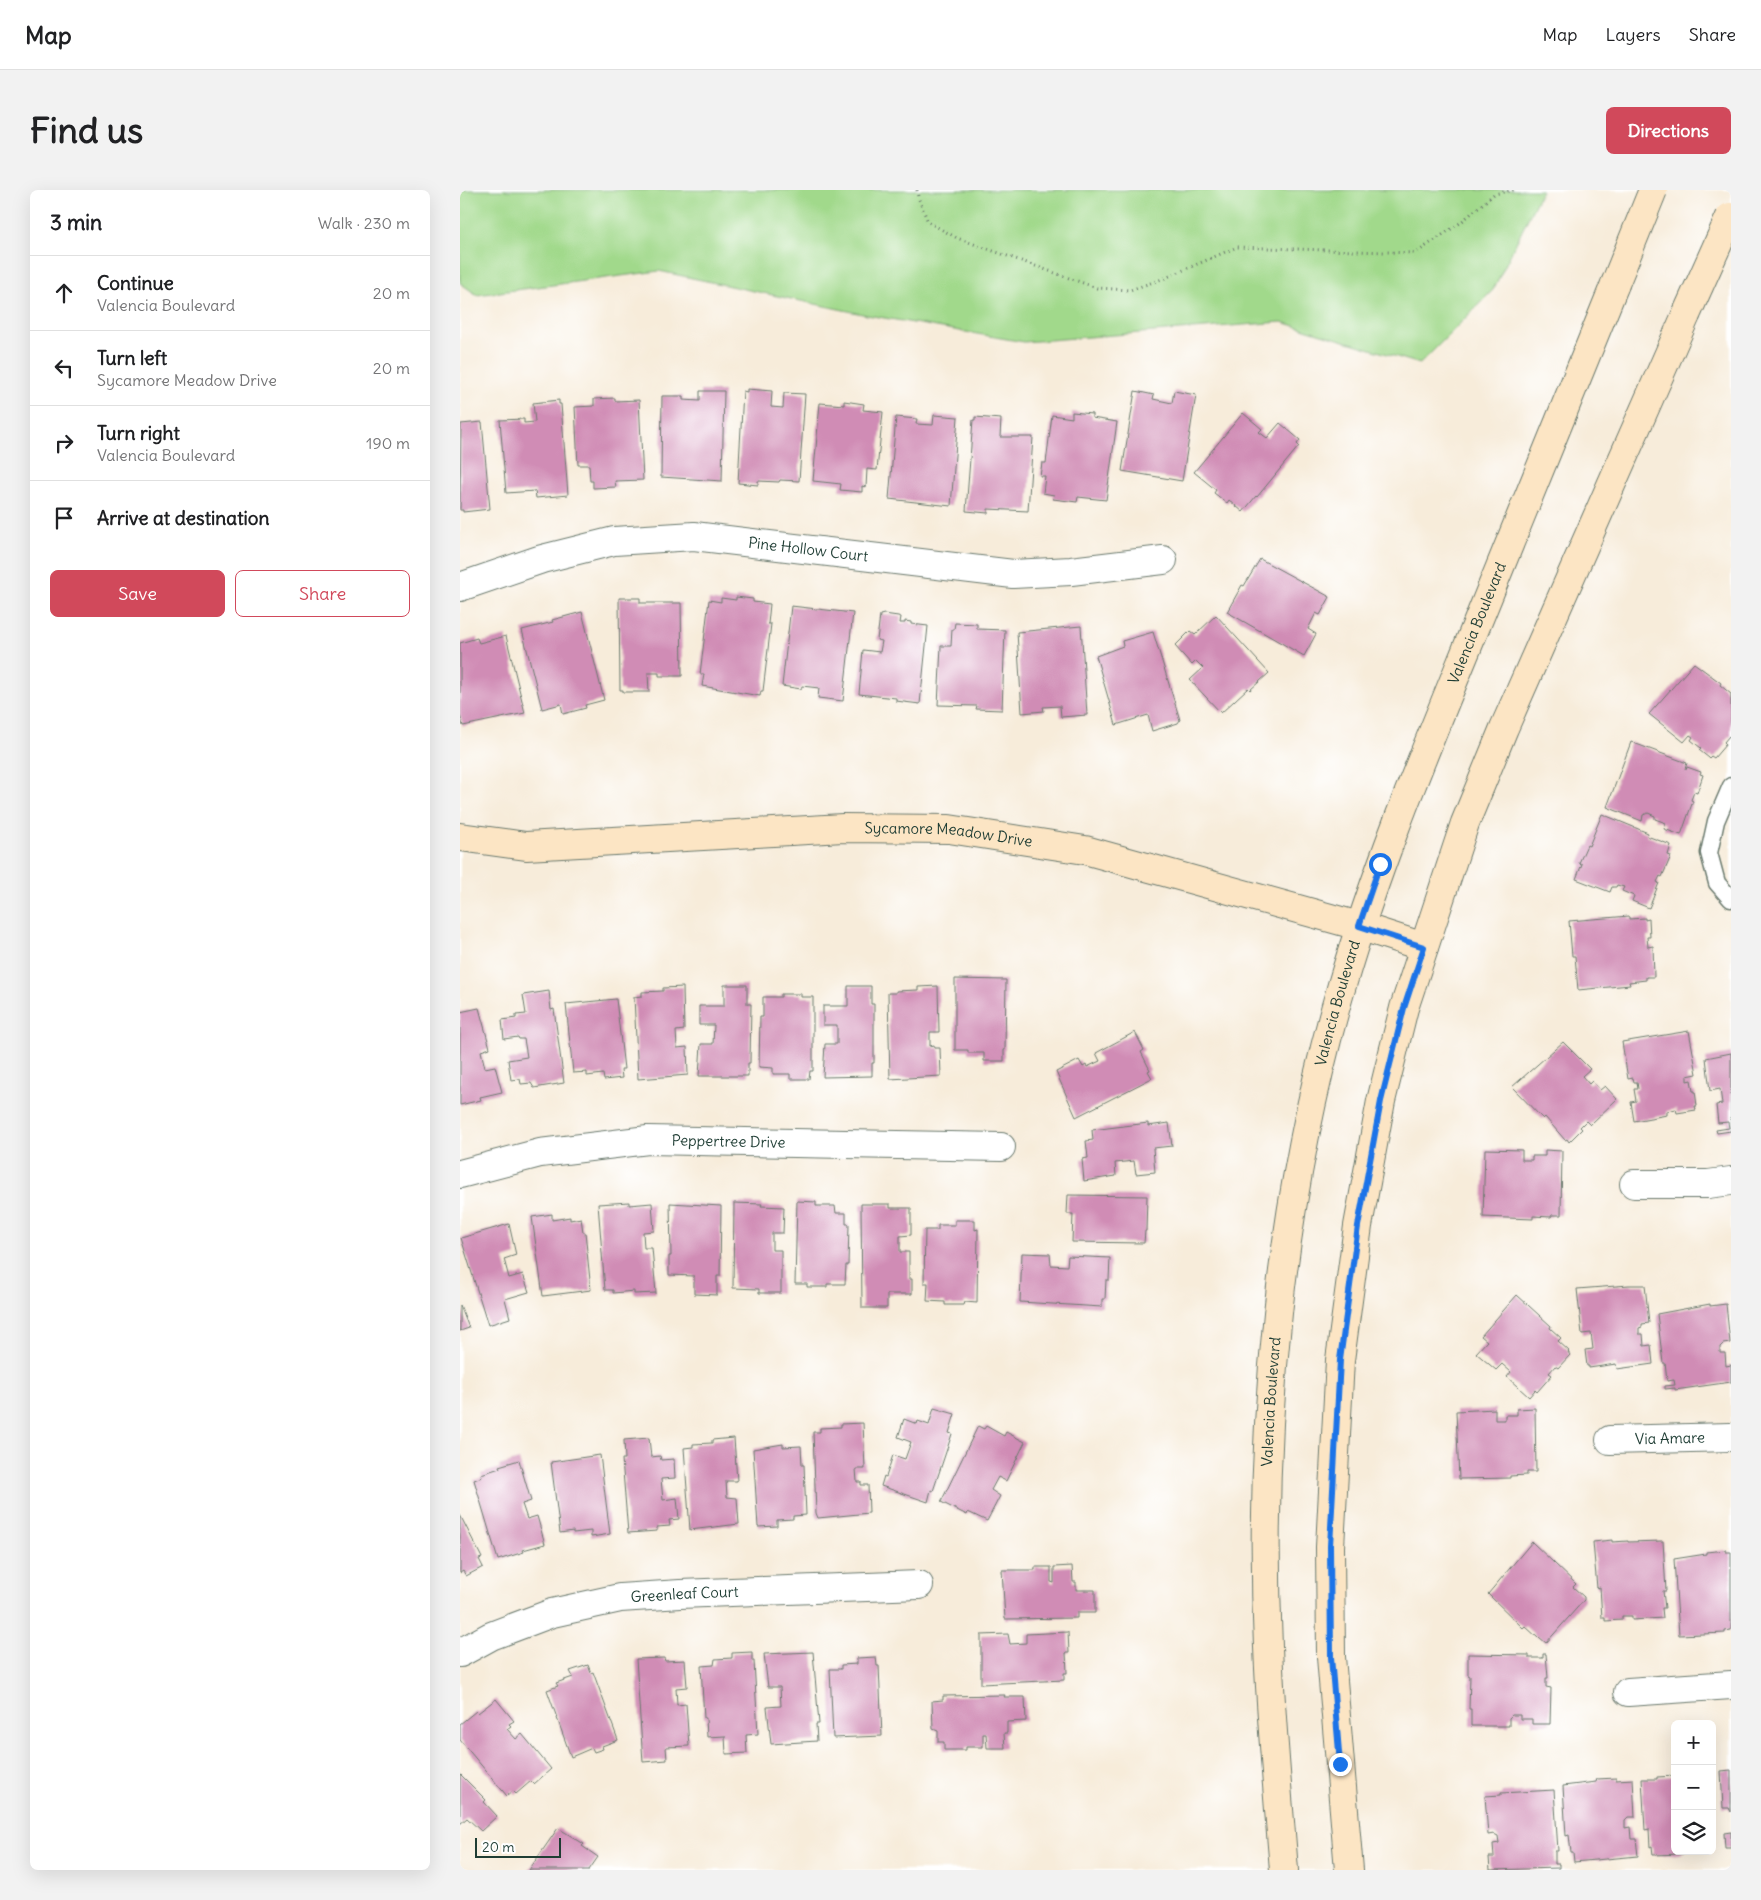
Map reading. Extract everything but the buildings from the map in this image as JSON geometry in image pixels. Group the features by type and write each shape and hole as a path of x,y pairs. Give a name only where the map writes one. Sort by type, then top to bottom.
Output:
{"street":[{"name":"Valencia Boulevard","path":"1284,1870 1268,1648 1265,1544 1268,1424 1278,1305 1293,1202 1314,1097 1341,987 1380,864 1653,190"},
{"path":"1349,1870 1331,1657 1330,1546 1340,1360 1358,1226 1381,1101 1404,1008 1465,823 1501,736 1730,215"},
{"name":"Pine Hollow Court","path":"460,588 542,559 614,541 694,536 1014,574 1071,571 1163,560"},
{"name":"Sycamore Meadow Drive","path":"460,837 526,846 842,828 948,829 1084,850 1359,926 1424,947"},
{"name":"Peppertree Drive","path":"460,1174 540,1153 648,1140 1001,1147"},
{"path":"1634,1184 1708,1184 1731,1181"},
{"name":"Via Amare","path":"1610,1440 1731,1437"},
{"name":"Greenleaf Court","path":"460,1653 491,1636 552,1613 620,1598 919,1585"},
{"path":"1628,1692 1731,1685"}],"lane":[{"path":"1731,786 1716,822 1709,853 1717,883 1731,900"}],"path":[{"path":"917,190 928,222 957,238 1097,288 1130,290 1165,278 1237,247 1416,253 1460,223 1494,194 1514,190"}],"green space":[{"path":"460,190 1542,190 1493,290 1420,364 1282,322 1024,342 867,315 659,271 477,295 460,283"}],"route":[{"path":"1340,1764 1331,1657 1330,1546 1340,1360 1358,1226 1381,1101 1404,1008 1424,947 1359,926 1380,864"}]}
